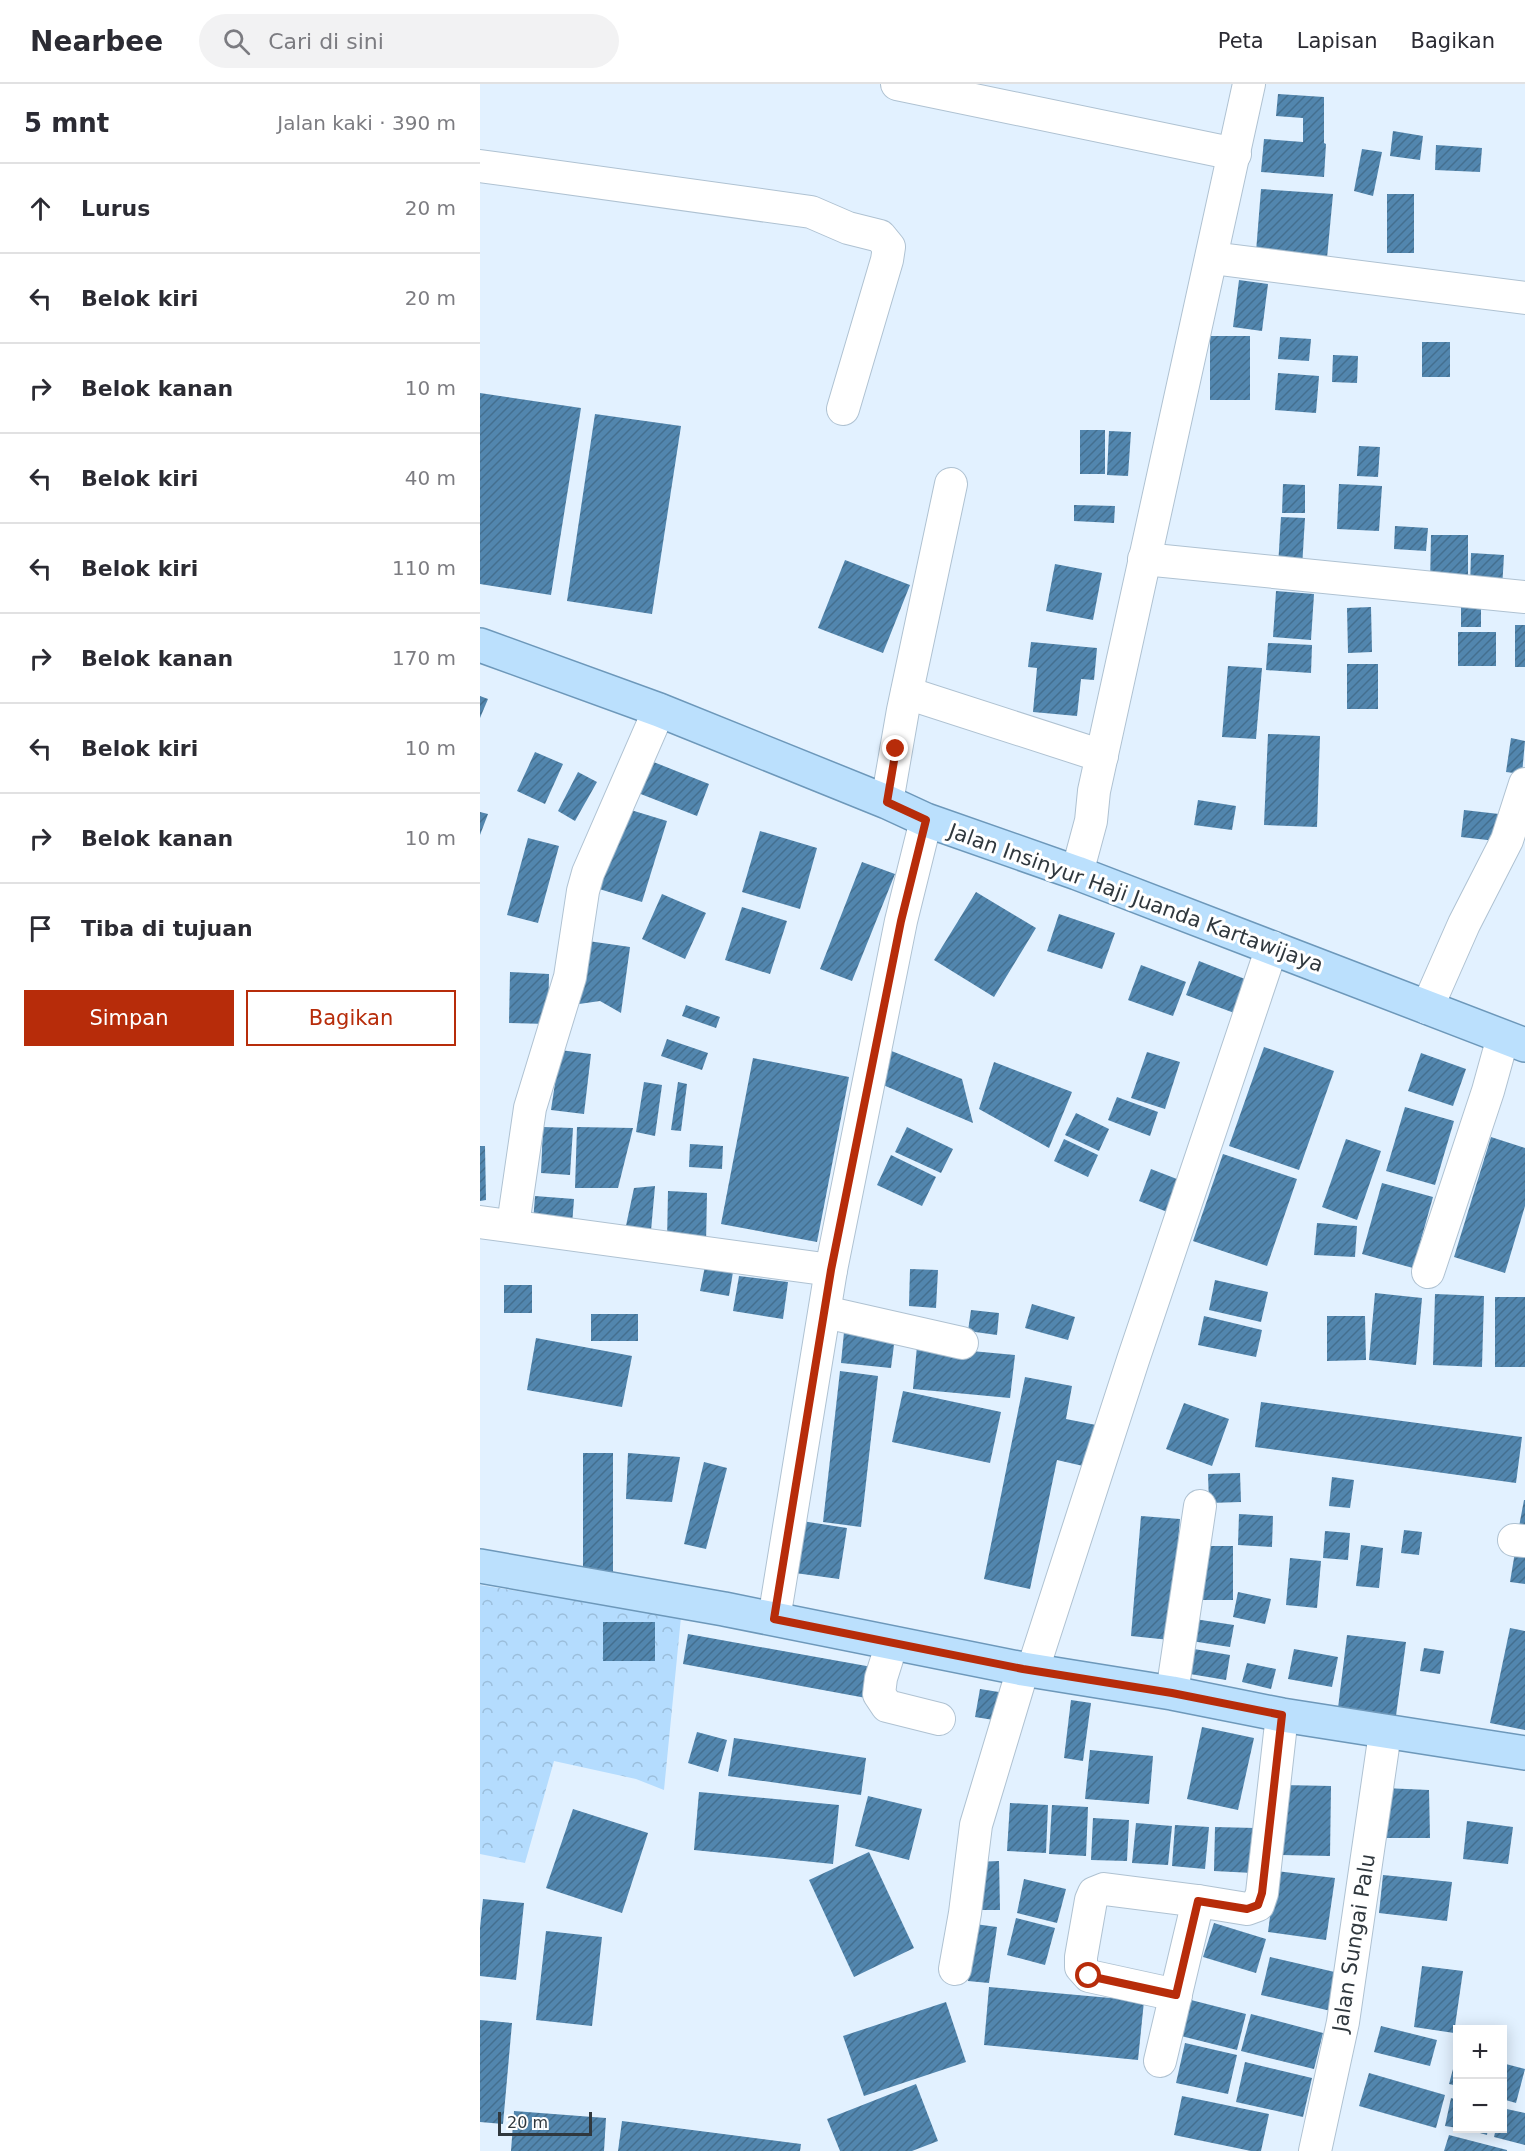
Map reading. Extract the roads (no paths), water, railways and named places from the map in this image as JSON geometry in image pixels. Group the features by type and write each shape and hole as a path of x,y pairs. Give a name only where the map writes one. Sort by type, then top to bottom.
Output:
{"main road":[{"name":"Jalan Insinyur Haji Juanda Kartawijaya","path":"480,645 659,710 926,820 1077,873 1514,1041"},
{"path":"480,1566 1282,1715 1525,1753"}],"street":[{"path":"897,84 1235,154"},
{"path":"1077,873 1249,84"},
{"path":"480,166 811,212 848,228 880,236 889,247 887,260 843,409"},
{"path":"1212,258 1525,298"},
{"path":"887,802 905,702 951,484"},
{"path":"1144,559 1525,597"},
{"path":"905,702 1102,756"},
{"path":"513,1225 530,1108 570,977 583,891 588,873 659,710"},
{"path":"1427,1008 1464,924 1516,841 1525,784"},
{"path":"774,1619 831,1270 901,921 926,820"},
{"path":"955,1969 965,1913 976,1825 1272,947"},
{"path":"1428,1272 1488,1091 1514,1041"},
{"path":"480,1222 831,1270"},
{"path":"825,1312 962,1343"},
{"path":"1172,1693 1200,1506"},
{"path":"892,1643 881,1678 879,1694 887,1706 939,1719"},
{"path":"1176,1995 1089,1976 1081,1967 1081,1957 1091,1900 1094,1893 1104,1889 1247,1909 1258,1905 1262,1893 1282,1715"},
{"name":"Jalan Sungai Palu","path":"1315,2151 1343,2022 1385,1732"},
{"path":"1160,2061 1198,1901"}]}
